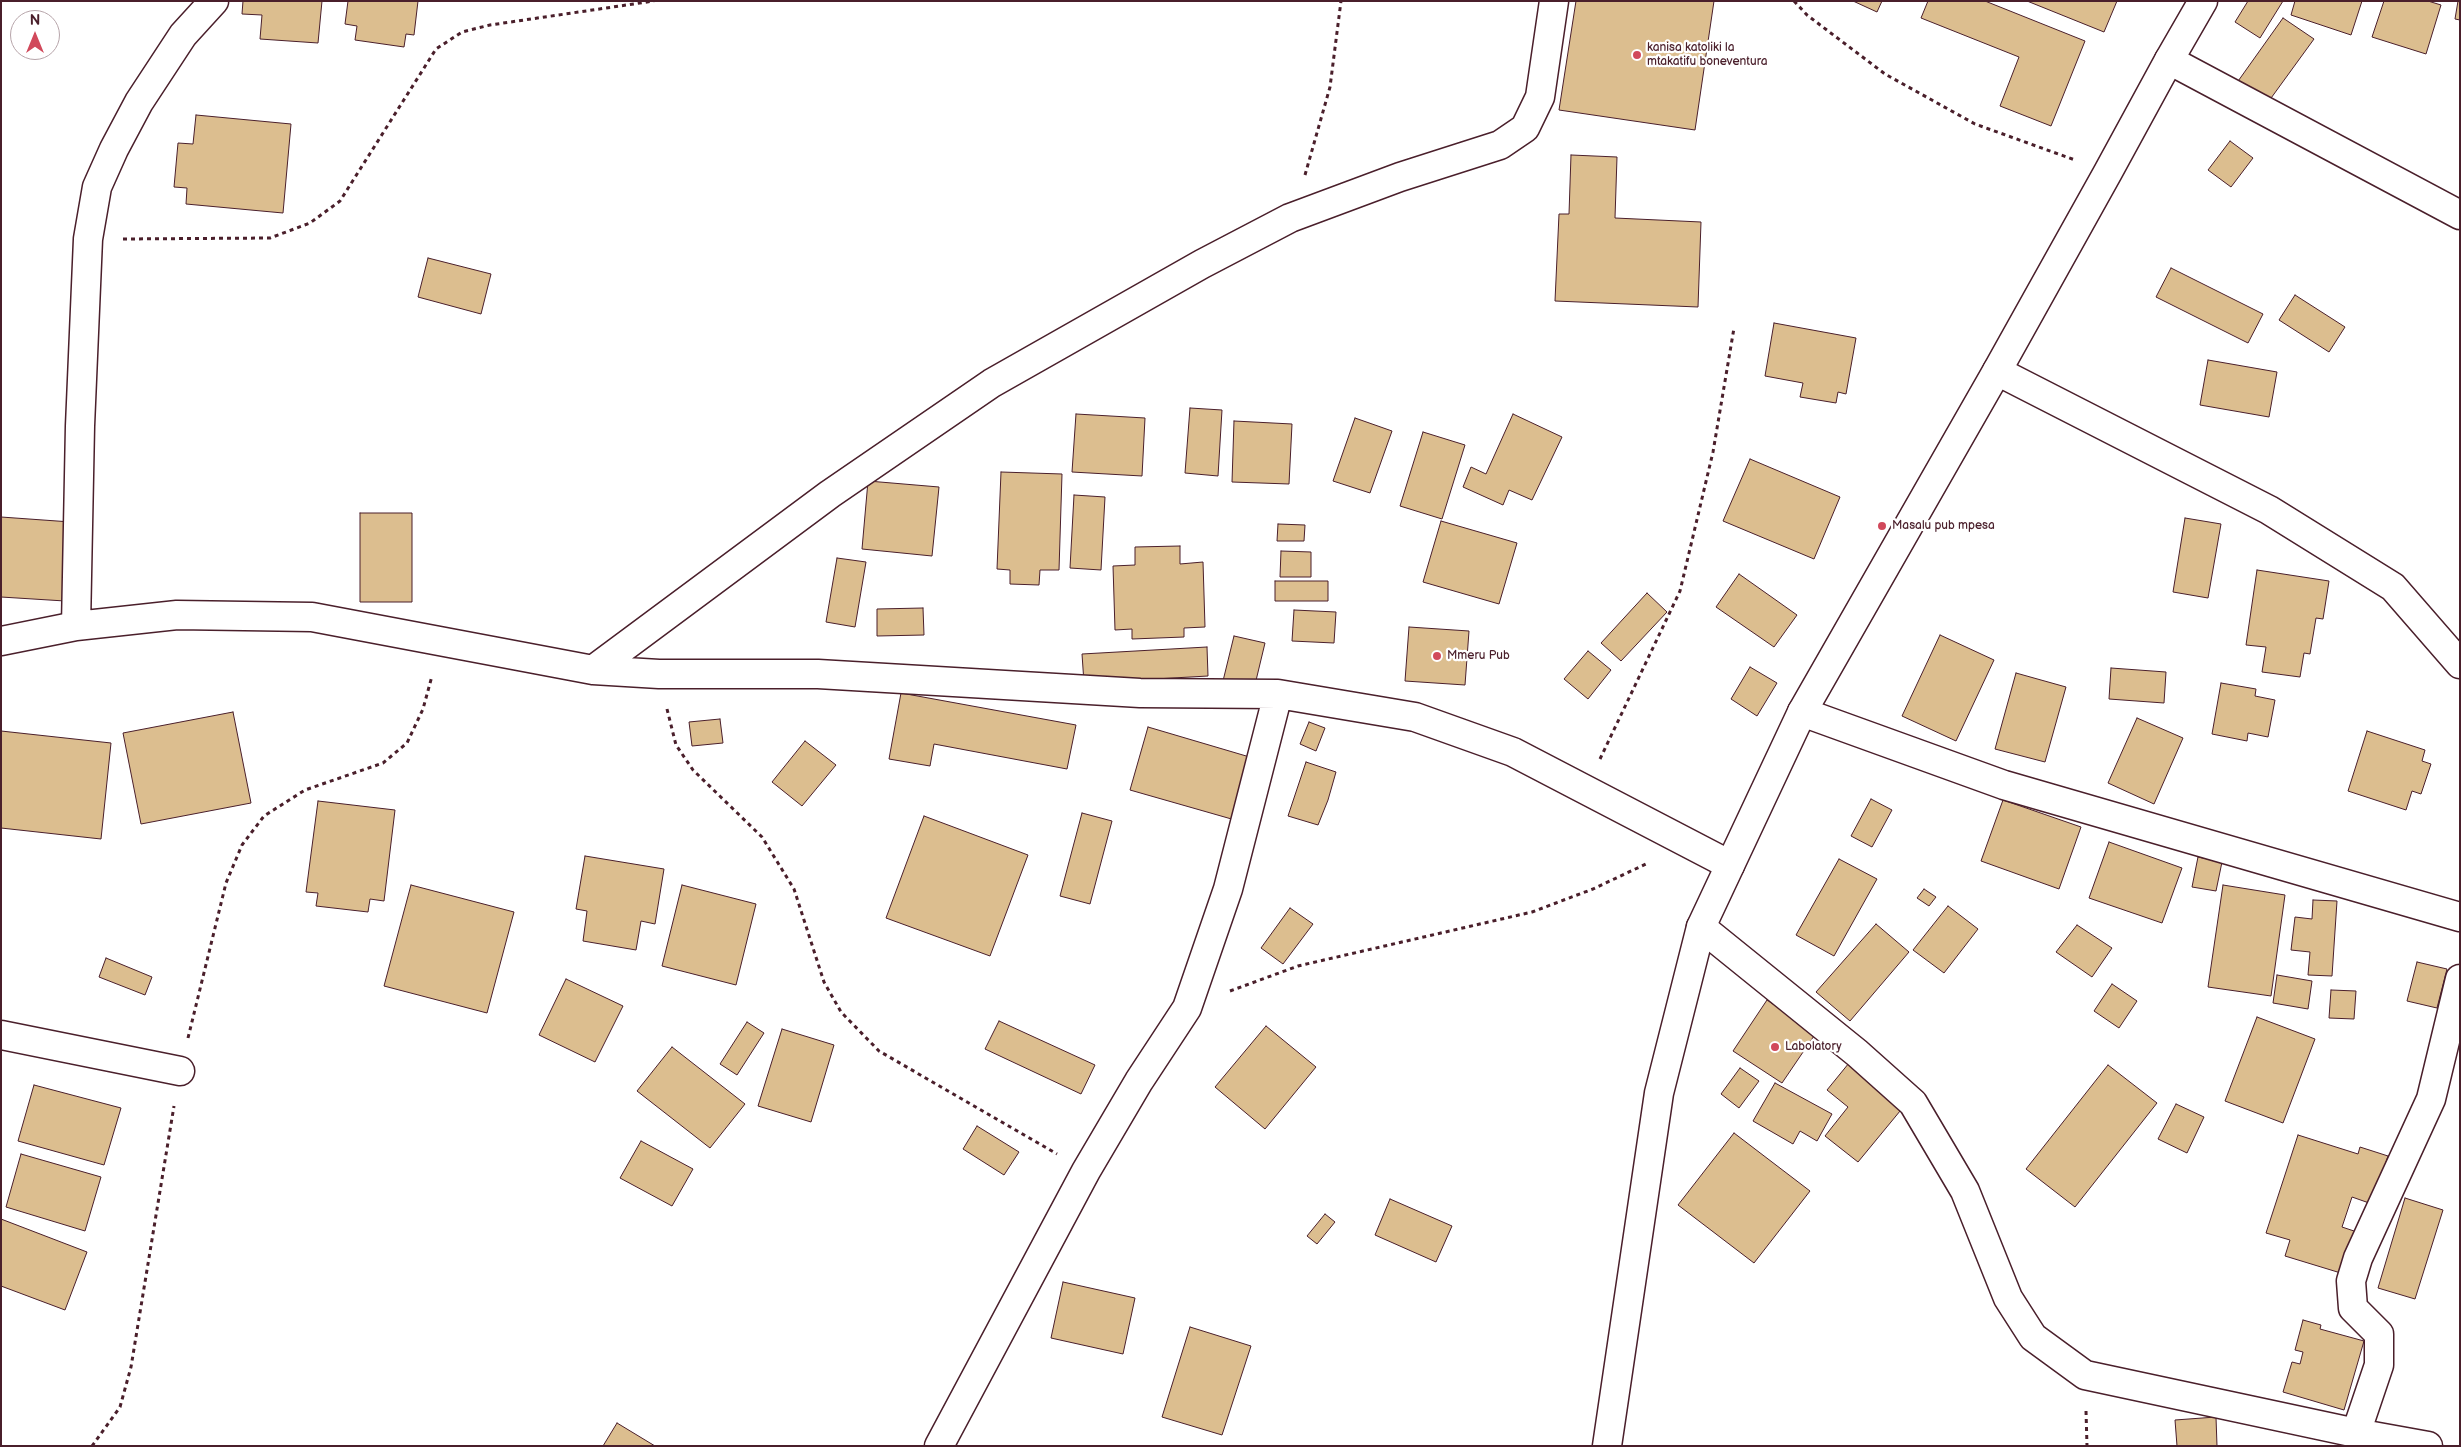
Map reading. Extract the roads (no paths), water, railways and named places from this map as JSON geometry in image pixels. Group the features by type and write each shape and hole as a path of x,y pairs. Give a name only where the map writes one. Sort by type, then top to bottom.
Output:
{"street":[{"path":"76,626 80,426 88,239 97,186 114,149 140,102 183,35 214,1"},
{"path":"593,670 830,494 992,382 1202,264 1290,218 1400,177 1500,145 1525,128 1540,97 1554,1"},
{"path":"1608,1446 1659,1093 1701,927 1802,712 1997,371 2168,60 2203,1"},
{"path":"2168,60 2460,215"},
{"path":"1997,371 2269,510 2393,587 2460,664"},
{"path":"1,641 76,626 177,615 312,617 593,670 659,674 818,674 1140,693 1278,694 1415,717 1513,752 1730,865"},
{"path":"939,1446 998,1340 1086,1171 1139,1081 1187,1008 1228,889 1278,694"},
{"path":"1802,712 2004,785 2460,917"},
{"path":"1701,927 1857,1053 1912,1103 1964,1191 2008,1298 2033,1337 2085,1375 2356,1433 2428,1446"},
{"path":"2356,1433 2379,1365 2379,1334 2353,1308 2351,1281 2358,1258 2431,1099 2460,979"},
{"path":"1,1035 180,1071"}],"place":[{"name":"kanisa katoliki la mtakatifu boneventura","path":"1637,55"},
{"name":"Masalu pub mpesa","path":"1882,526"},
{"name":"Mmeru Pub","path":"1437,656"},
{"name":"Labolatory","path":"1775,1047"}]}
